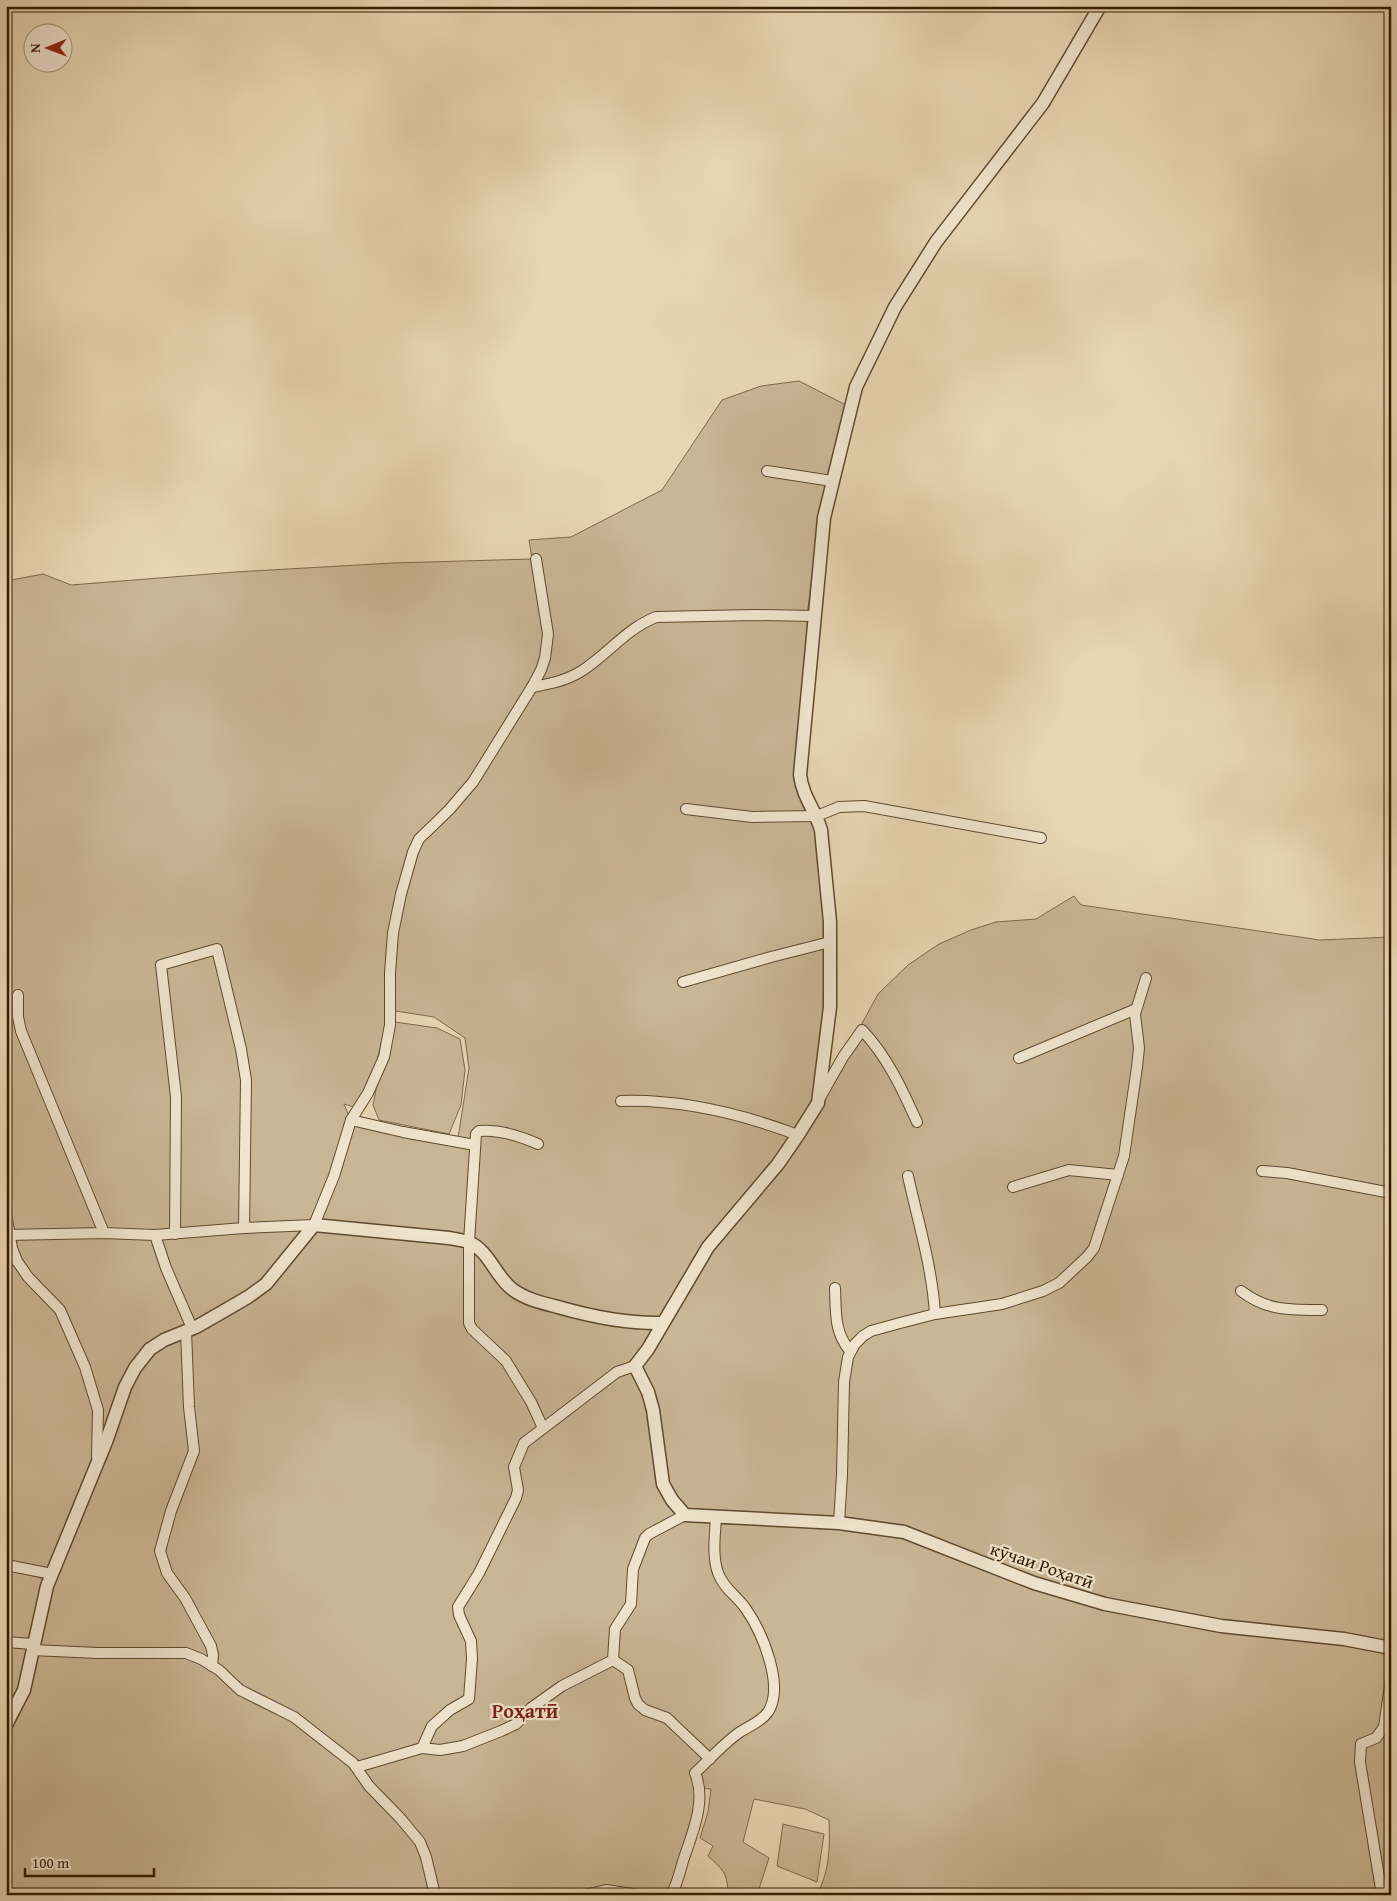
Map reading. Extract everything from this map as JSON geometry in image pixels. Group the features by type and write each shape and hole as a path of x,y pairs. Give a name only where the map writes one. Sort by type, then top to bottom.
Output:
{"street":[{"path":"818,1103 830,1007 830,922 821,830 817,816 805,797 800,775 824,518 856,387 895,307 936,242 1043,103 1100,6"},
{"path":"767,471 832,481"},
{"path":"6,1725 24,1690 43,1600 52,1574 125,1388 135,1368 150,1349 164,1340 189,1330 248,1297 266,1284 314,1225 334,1176 351,1120 363,1102 384,1057 389,1037 393,933 401,894 413,852 419,840 449,810 473,782 532,687 545,658 548,642 536,559"},
{"path":"532,687 552,684 582,671 630,631 656,617 815,616"},
{"path":"686,809 752,817 817,816 839,807 864,806 1041,838"},
{"path":"683,982 830,942"},
{"path":"175,1234 176,1097 161,965 216,949 241,1049 246,1080 244,1228"},
{"path":"839,1523 844,1382 850,1351 863,1336 871,1331 935,1314 1002,1304 1043,1291 1059,1283 1088,1257 1094,1248 1124,1156 1138,1067 1139,1048 1135,1018 1136,1009 1146,978"},
{"path":"18,995 18,1017 21,1030 104,1233"},
{"path":"1019,1058 1136,1009"},
{"path":"422,1748 432,1726 450,1710 469,1699 472,1659 471,1641 459,1615 459,1604 479,1573 516,1498 518,1490 514,1467 519,1453 529,1438 617,1372 635,1366 708,1247 778,1164 798,1135 829,1081 862,1030 882,1054 902,1089 917,1122"},
{"path":"621,1101 674,1104 725,1112 763,1122 798,1135"},
{"path":"351,1120 475,1145"},
{"path":"538,1144 524,1137 490,1130 478,1132 475,1145 469,1242 469,1323 472,1329 490,1343 506,1361 519,1381 543,1428"},
{"path":"1013,1187 1069,1170 1118,1175"},
{"path":"1262,1171 1287,1173 1391,1193"},
{"path":"908,1176 931,1270 935,1314"},
{"path":"6,1214 8,1235 17,1261 28,1277 60,1310 85,1367 98,1410 97,1463"},
{"path":"8,1235 104,1233 155,1236 244,1228 314,1225 450,1238 469,1242 483,1254 503,1281 522,1296 537,1302 612,1321 639,1324 663,1323"},
{"path":"155,1236 189,1330 188,1388 194,1451 171,1511 160,1544 160,1551 167,1573 184,1598 211,1646 212,1666"},
{"path":"835,1288 838,1332 850,1351"},
{"path":"1240,1291 1266,1306 1291,1310 1322,1310"},
{"path":"613,1660 614,1630 631,1604 633,1569 645,1538 685,1515 672,1500 663,1484 653,1410 648,1392 635,1366"},
{"name":"кӯчаи Роҳатӣ","path":"685,1515 839,1523 904,1532 1034,1583 1105,1604 1221,1626 1344,1639 1391,1648"},
{"path":"671,1895 698,1814 699,1785 695,1773 739,1733 762,1718 771,1706 773,1696 773,1674 755,1625 745,1608 726,1589 716,1568 714,1549 716,1517"},
{"path":"6,1565 52,1574"},
{"path":"6,1642 33,1647 98,1653 186,1653 212,1666 240,1690 294,1717 357,1767 369,1786 401,1818 420,1842 426,1857 435,1895"},
{"path":"357,1767 422,1748 450,1749 472,1743 508,1728 516,1724 531,1708 562,1686 613,1660"},
{"path":"613,1660 628,1670 638,1704 645,1710 667,1718 710,1759"},
{"path":"1382,1895 1365,1795 1360,1752 1361,1744 1376,1738 1384,1727 1391,1679"},
{"path":"585,1895 606,1890 639,1895"}],"shaded area":[{"path":"799,381 846,405 820,517 807,615 808,655 796,763 798,793 822,836 830,916 820,1100 845,1059 859,1044 859,1029 878,994 908,965 939,944 971,930 996,922 1036,919 1074,896 1081,905 1320,940 1391,937 1391,1895 817,1895 827,1867 829,1820 805,1809 754,1799 743,1842 769,1858 757,1895 723,1895 728,1891 725,1875 708,1856 713,1846 700,1838 708,1812 711,1789 699,1788 673,1895 6,1895 6,581 43,574 71,585 235,572 393,563 532,559 529,540 571,537 662,490 722,400 761,386","holes":["389,1010 434,1017 465,1038 469,1068 457,1144 351,1121 344,1104 357,1108 370,1090","56,1563 44,1579 27,1574 41,1571"]},
{"path":"395,1022 437,1028 460,1039 465,1070 461,1105 449,1134 379,1120 373,1105 382,1060"},
{"path":"783,1824 824,1834 817,1882 777,1866"}],"district":[{"name":"Роҳатӣ","path":"525,1710"}]}
